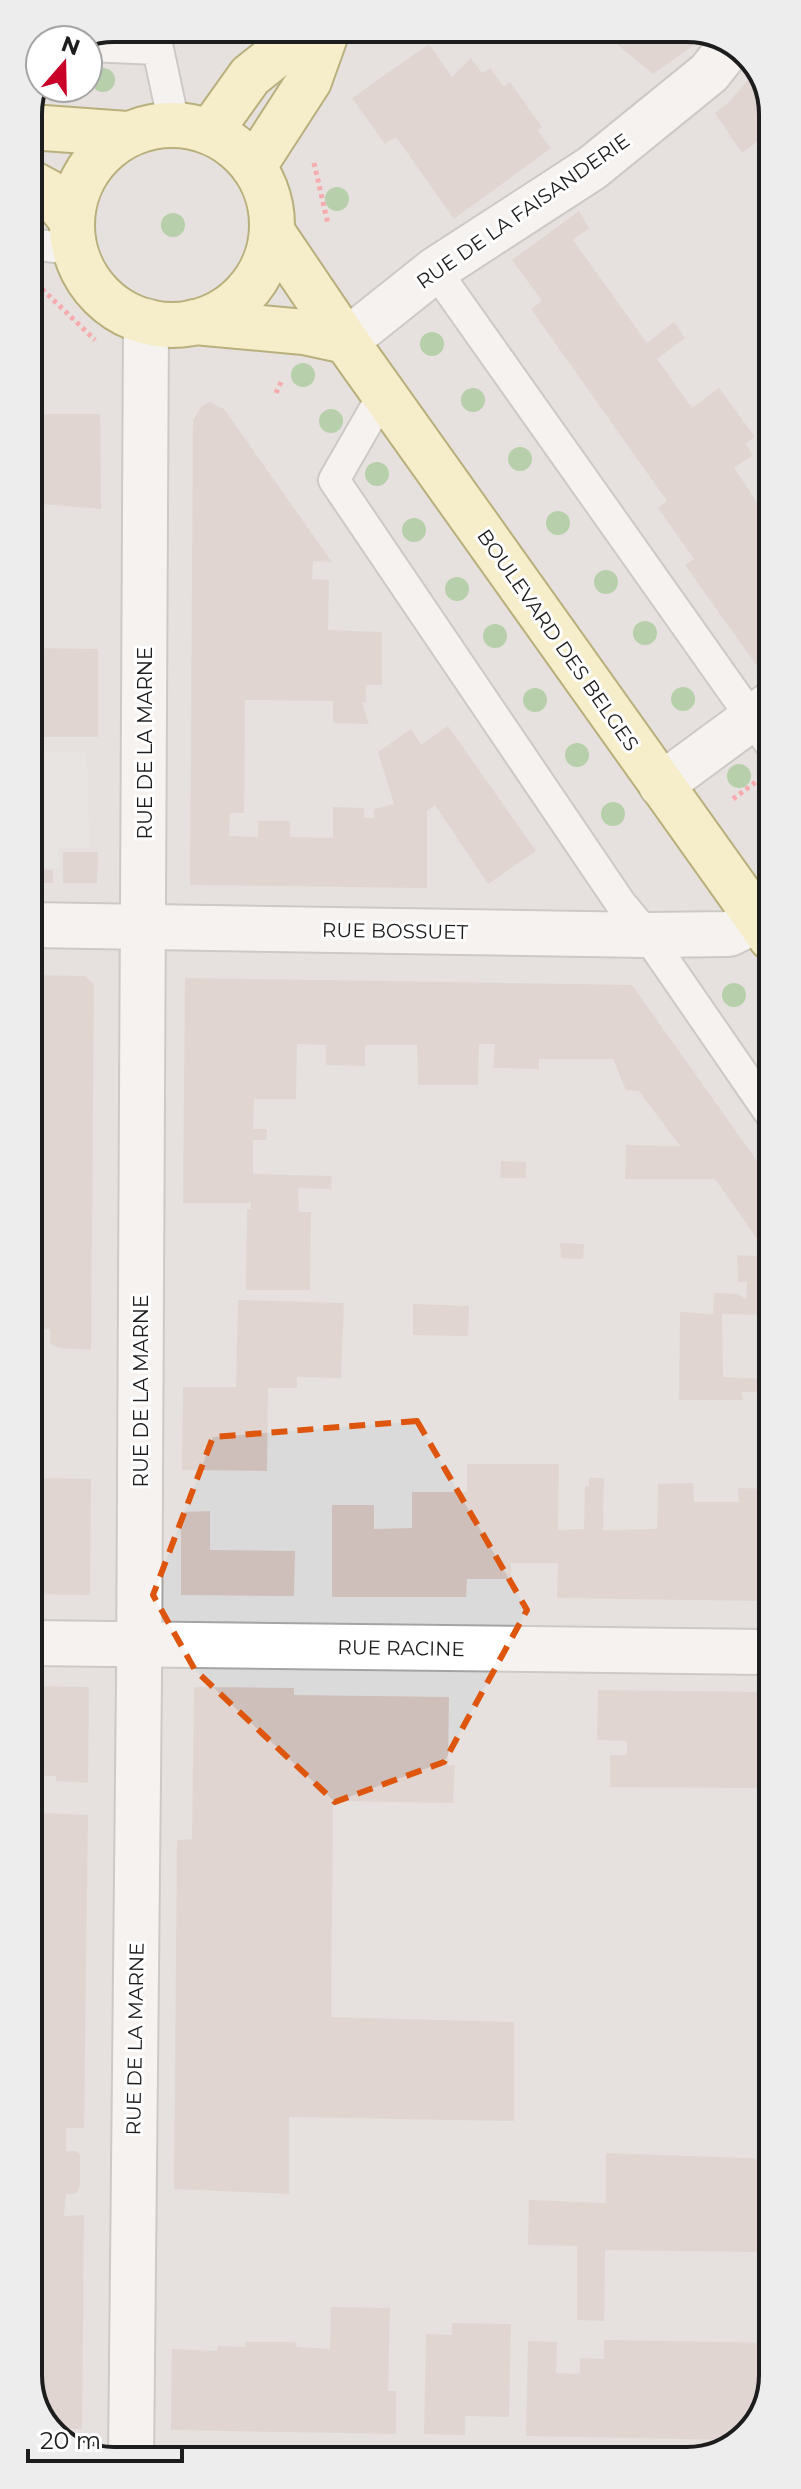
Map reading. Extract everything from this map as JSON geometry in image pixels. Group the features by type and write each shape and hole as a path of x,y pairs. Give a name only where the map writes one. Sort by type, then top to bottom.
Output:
{"main road":[{"path":"192,128 292,42"},
{"path":"254,166 309,81 323,42"},
{"path":"73,235 76,194 87,170 105,150 127,134 150,126 192,128 235,146 254,166 265,186 273,233 266,263 249,290 224,311 195,322"},
{"path":"42,128 127,134"},
{"path":"42,189 50,193 73,235 84,275 100,295 121,312 146,321 171,325 195,322 304,332 346,341"},
{"name":"BOULEVARD DES BELGES","path":"273,233 346,341 759,921"}],"street":[{"name":"RUE DE LA FAISANDERIE","path":"346,341 435,270 592,168 709,73 725,53"},
{"name":"RUE DE LA MARNE","path":"131,2447 146,321"},
{"path":"661,785 759,726"},
{"name":"RUE BOSSUET","path":"42,925 647,935 729,934 759,930"},
{"name":"RUE RACINE","path":"42,1643 759,1652"}],"lane":[{"path":"104,47 158,49 192,128"},
{"path":"42,241 73,235"},
{"path":"435,270 759,714"},
{"path":"384,393 334,480 621,904 647,935 759,1098"}],"path":[{"path":"299,97 331,233"},
{"path":"42,289 97,341"}],"highlighted area":[{"path":"417,1421 527,1610 444,1762 335,1802 195,1670 153,1595 213,1437"}],"shaded area":[{"path":"114,42 692,42 719,49 731,57 747,74 757,95 759,2375 752,2407 744,2419 727,2435 706,2445 109,2447 86,2442 66,2429 54,2415 44,2394 43,104 104,104 104,43"},
{"path":"42,751 87,753 89,847 58,849 59,868 42,867"}],"building":[{"path":"614,42 695,42 691,47 653,74"},
{"path":"429,44 452,77 471,58 482,73 490,68 504,87 510,82 542,127 537,130 551,148 454,219 396,137 385,144 352,98"},
{"path":"749,78 757,95 759,140 742,153 715,113"},
{"path":"579,211 589,228 573,240 647,343 674,322 685,338 657,359 692,408 719,388 755,437 745,444 753,455 734,468 759,505 757,666 685,565 694,559 658,508 667,501 531,309 542,301 512,260"},
{"path":"210,402 224,409 332,562 313,561 312,579 329,580 328,630 382,632 382,685 366,685 366,702 362,703 369,724 333,723 333,701 245,700 244,813 230,813 229,836 258,837 258,821 290,821 290,837 333,838 333,807 364,808 364,818 374,818 374,809 394,804 378,752 411,729 421,745 448,726 536,851 488,884 435,805 427,811 427,888 190,885 193,420 202,406"},
{"path":"42,414 100,414 101,509 42,504"},
{"path":"42,648 98,649 98,737 42,737"},
{"path":"63,852 98,852 97,883 63,883"},
{"path":"42,870 53,870 53,883 42,883"},
{"path":"42,975 85,976 94,985 91,1350 60,1348 50,1344 50,1329 42,1329"},
{"path":"185,978 632,985 759,1164 759,1241 715,1179 625,1179 626,1145 680,1146 639,1091 626,1090 613,1059 539,1059 539,1069 493,1068 495,1044 479,1044 478,1085 418,1085 417,1045 365,1045 365,1066 326,1065 326,1045 297,1044 296,1099 254,1099 253,1129 267,1129 266,1140 253,1140 253,1174 332,1176 331,1189 298,1188 299,1212 311,1212 310,1290 246,1290 247,1209 251,1210 251,1203 183,1203"},
{"path":"501,1161 526,1162 526,1178 500,1178"},
{"path":"560,1243 584,1244 583,1259 561,1258"},
{"path":"737,1255 759,1256 759,1315 722,1314 723,1377 759,1378 759,1392 742,1392 743,1400 679,1400 680,1312 713,1314 714,1293 738,1294 746,1299 747,1282 738,1282"},
{"path":"238,1300 344,1303 341,1378 297,1377 297,1388 268,1388 267,1471 182,1470 183,1387 236,1387"},
{"path":"413,1304 469,1306 468,1336 413,1335"},
{"path":"467,1464 559,1464 558,1530 584,1529 585,1486 589,1486 589,1478 604,1478 603,1530 657,1529 658,1484 693,1483 694,1502 739,1502 738,1488 759,1489 759,1601 557,1598 558,1563 511,1563 511,1579 467,1579 466,1597 332,1597 332,1505 374,1505 374,1529 412,1528 412,1492 467,1492"},
{"path":"42,1478 91,1479 90,1595 42,1594"},
{"path":"210,1511 210,1550 295,1551 294,1596 181,1595 181,1512"},
{"path":"42,1686 89,1687 88,1783 56,1781 56,1776 42,1775"},
{"path":"194,1687 294,1688 294,1695 449,1697 448,1766 455,1765 453,1803 333,1801 331,2017 514,2022 514,2121 289,2117 289,2194 174,2189 177,1840 192,1839"},
{"path":"598,1690 759,1692 759,1788 610,1787 610,1755 627,1755 627,1741 597,1740"},
{"path":"42,1813 88,1815 84,2128 66,2128 66,2151 80,2154 80,2186 76,2194 66,2194 64,2216 84,2215 82,2429 66,2429 54,2415 44,2394 42,2375"},
{"path":"606,2153 759,2158 759,2252 605,2250 604,2321 577,2320 577,2246 528,2245 529,2200 606,2203"},
{"path":"331,2307 390,2308 388,2391 396,2391 396,2434 171,2430 172,2349 217,2351 218,2346 245,2347 245,2342 295,2342 297,2347 330,2349"},
{"path":"452,2323 511,2324 509,2417 465,2416 465,2435 424,2434 426,2334 452,2335"},
{"path":"604,2340 759,2343 758,2389 744,2419 719,2440 526,2436 528,2341 557,2342 556,2373 580,2373 580,2358 604,2359"}]}
